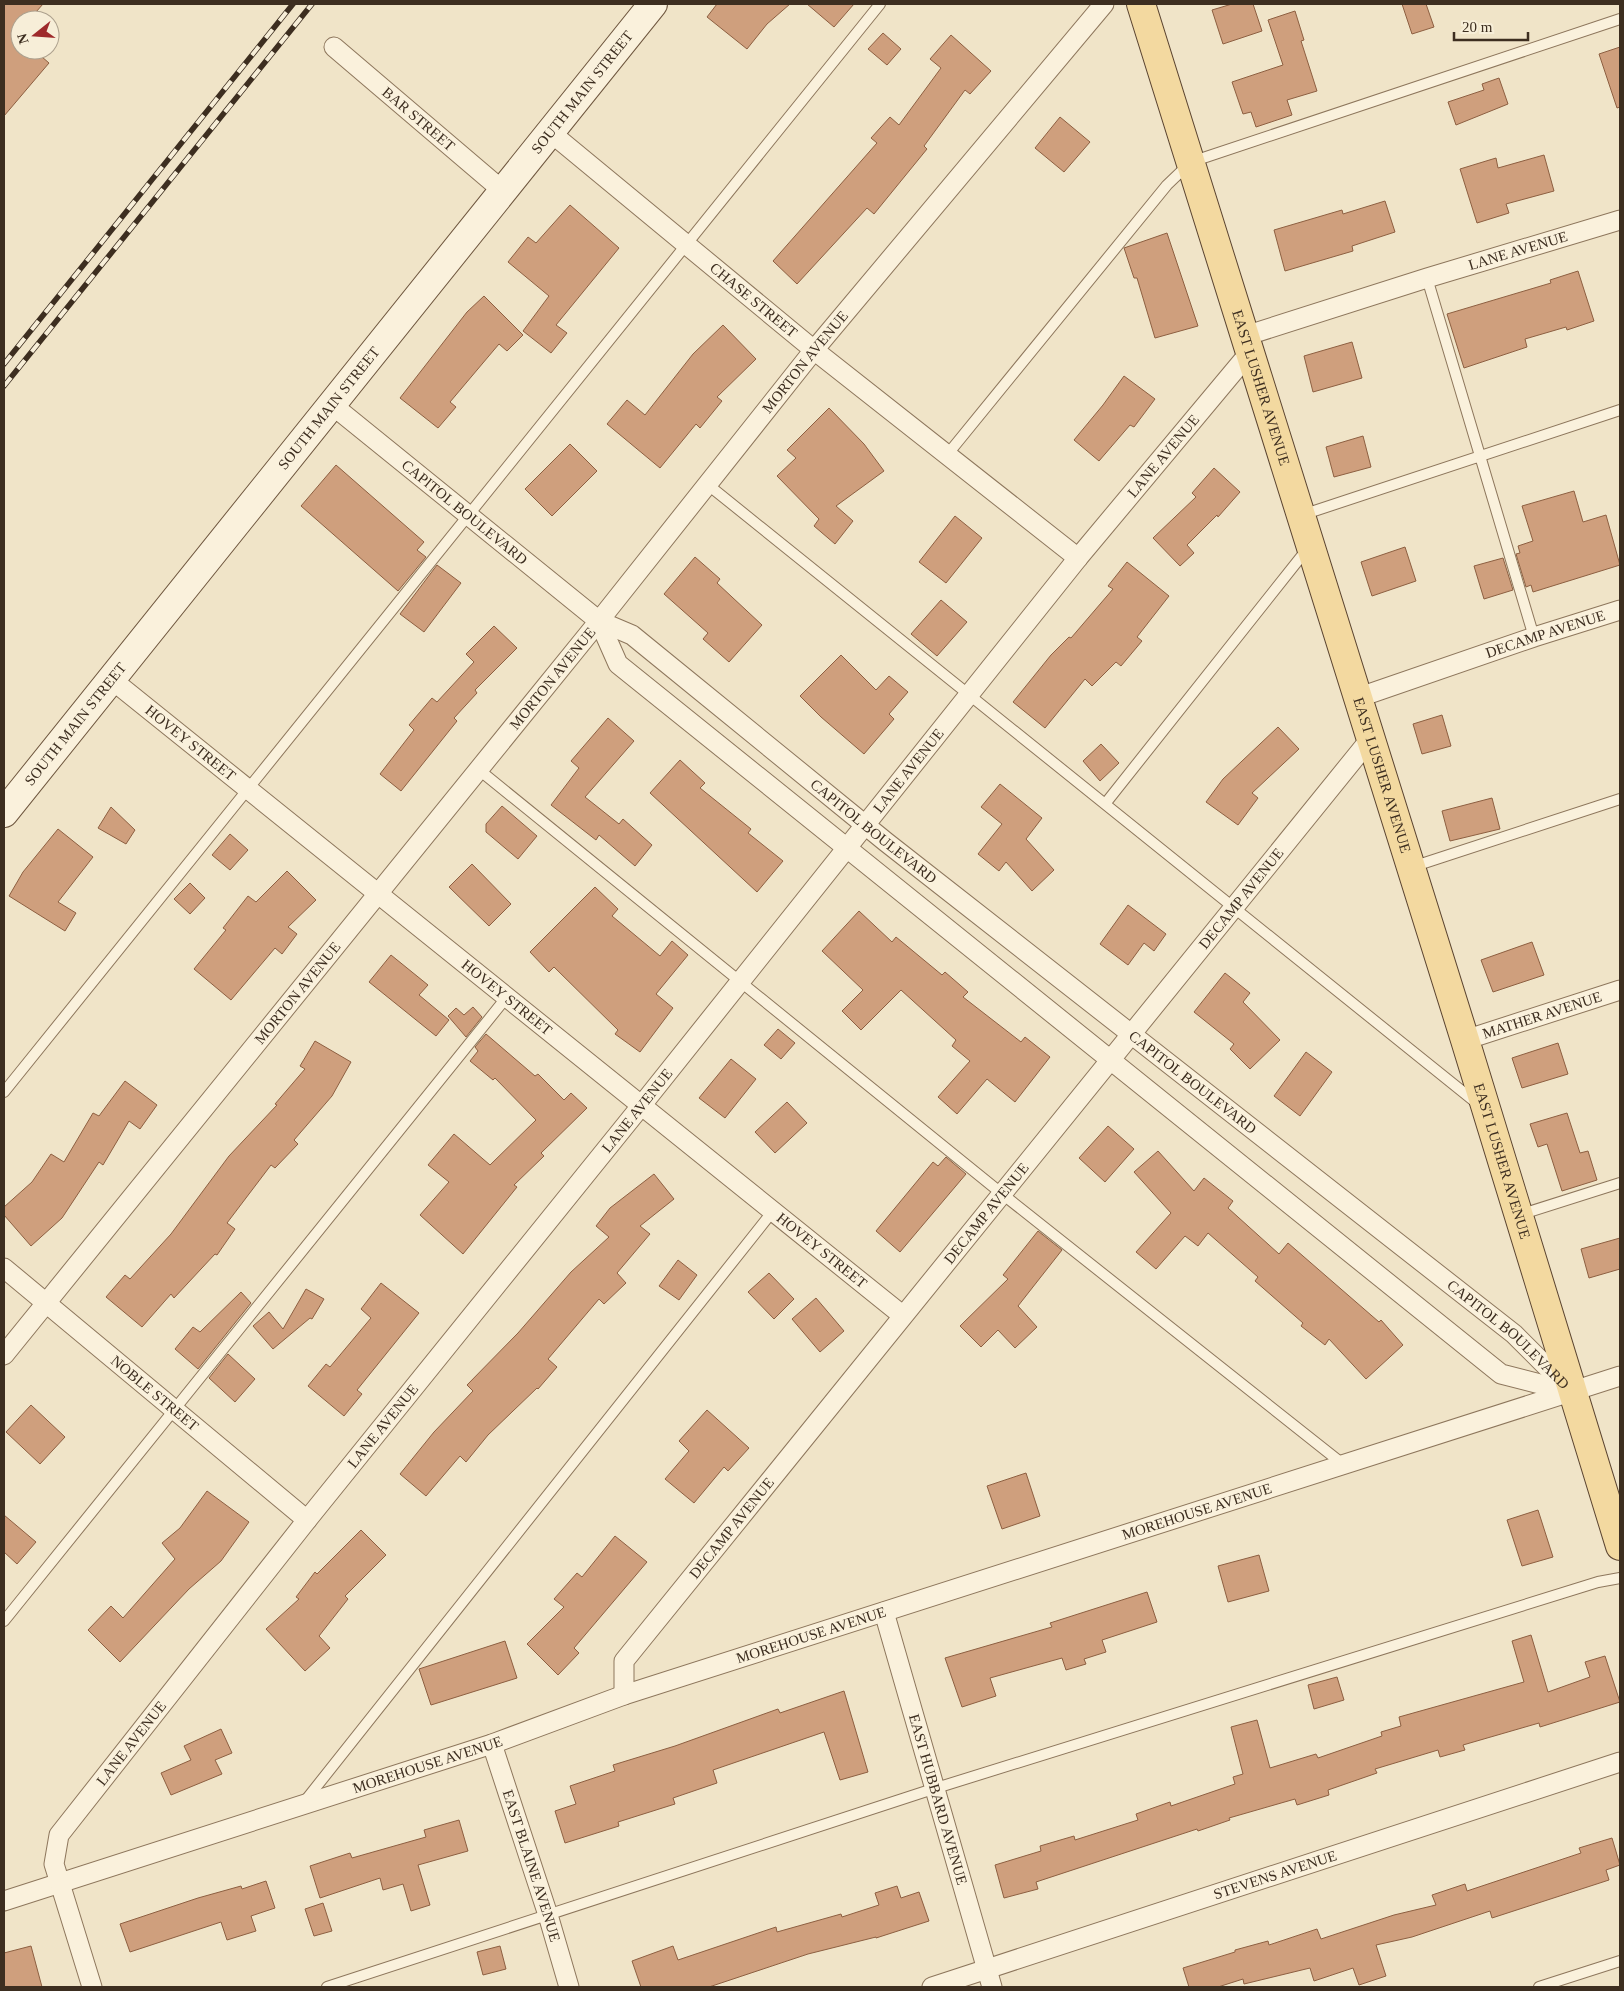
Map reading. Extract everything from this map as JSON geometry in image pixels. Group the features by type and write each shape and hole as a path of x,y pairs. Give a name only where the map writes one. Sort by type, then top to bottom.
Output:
{"main road":[{"name":"SOUTH MAIN STREET","path":"4,813 653,4"},
{"name":"EAST LUSHER AVENUE","path":"1141,4 1465,1040 1620,1546"}],"street":[{"name":"MORTON AVENUE","path":"4,1355 598,621 814,350 1104,4"},
{"name":"BAR STREET","path":"334,46 503,191"},
{"name":"CHASE STREET","path":"550,132 814,350 1078,558"},
{"name":"LANE AVENUE","path":"92,1987 54,1864 59,1835 306,1520 641,1106 1248,344 1426,278 1620,220"},
{"name":"CAPITOL BOULEVARD","path":"331,404 598,621 632,635 864,825 1514,1334 1572,1392"},
{"name":"DECAMP AVENUE","path":"1357,698 1534,637 1620,610"},
{"name":"CAPITOL BOULEVARD","path":"598,621 618,664 1501,1374 1572,1392"},
{"name":"HOVEY STREET","path":"111,679 902,1315"},
{"name":"DECAMP AVENUE","path":"624,1695 624,1661 1370,738"},
{"name":"MATHER AVENUE","path":"1465,1040 1620,990"},
{"name":"NOBLE STREET","path":"4,1268 306,1520"},
{"name":"MOREHOUSE AVENUE","path":"4,1901 492,1744 624,1695 1620,1376"},
{"name":"EAST HUBBARD AVENUE","path":"884,1612 933,1789 989,1979"},
{"name":"EAST BLAINE AVENUE","path":"492,1744 548,1915 569,1987"},
{"name":"STEVENS AVENUE","path":"932,1987 989,1979 1620,1762"}],"lane":[{"path":"4,1092 880,4"},
{"path":"947,455 1167,186 1191,162 1620,19"},
{"path":"1426,278 1534,637"},
{"path":"1301,515 1620,410"},
{"path":"708,484 1486,1110"},
{"path":"1105,804 1310,545"},
{"path":"478,769 1001,1193 1344,1465"},
{"path":"1411,867 1620,799"},
{"path":"4,1622 506,998"},
{"path":"1518,1215 1620,1182"},
{"path":"302,1806 773,1211"},
{"path":"326,1987 933,1789 1588,1585 1620,1578"},
{"path":"1540,1987 1620,1961"}],"building":[{"path":"4,4 43,4 38,10 10,10 10,60 46,60 49,63 4,116"},
{"path":"717,4 790,4 767,24 747,49 707,17"},
{"path":"807,4 854,4 834,27"},
{"path":"1232,4 1253,4 1262,31 1223,44 1212,10"},
{"path":"1402,4 1426,4 1434,27 1412,34"},
{"path":"1295,11 1304,40 1301,41 1317,91 1287,100 1292,115 1256,127 1251,112 1243,114 1232,82 1283,65 1268,20"},
{"path":"883,33 901,49 887,65 868,49"},
{"path":"951,35 991,71 970,94 965,90 924,146 927,149 874,214 867,208 797,284 773,261 877,143 871,138 890,117 899,125 941,68 930,59"},
{"path":"1620,47 1620,107 1617,108 1599,54"},
{"path":"1499,78 1508,104 1456,125 1448,102 1484,90 1482,84"},
{"path":"1060,117 1090,142 1064,172 1035,148"},
{"path":"1544,155 1554,191 1506,204 1509,213 1477,223 1460,169 1496,158 1498,168"},
{"path":"1385,201 1395,232 1352,246 1353,251 1285,271 1274,230 1342,210 1343,214"},
{"path":"570,205 619,248 556,325 567,333 551,353 523,331 549,296 508,262 528,237 536,243"},
{"path":"1167,233 1198,326 1155,338 1137,278 1134,278 1124,248"},
{"path":"1578,271 1594,321 1567,330 1566,327 1525,339 1527,347 1464,368 1447,314 1551,283 1550,280"},
{"path":"484,296 523,335 507,351 499,344 450,402 456,407 438,428 400,398 467,312"},
{"path":"723,325 756,359 717,397 722,401 700,428 696,424 660,468 607,424 627,400 645,415 693,354"},
{"path":"1352,342 1362,378 1313,392 1304,356"},
{"path":"1124,376 1155,399 1134,427 1130,425 1099,461 1074,440"},
{"path":"829,408 864,444 884,471 836,506 853,521 835,544 814,526 819,519 777,476 796,458 787,450"},
{"path":"1363,436 1371,467 1334,477 1326,447"},
{"path":"570,444 597,471 552,516 525,489"},
{"path":"336,465 424,542 417,550 426,557 398,591 301,506"},
{"path":"1214,468 1240,492 1218,517 1217,515 1187,545 1194,553 1180,566 1153,538 1196,497 1192,493"},
{"path":"1574,491 1583,522 1606,515 1620,565 1533,592 1531,585 1526,587 1516,554 1520,553 1518,546 1533,541 1522,506"},
{"path":"955,516 982,538 946,583 919,562"},
{"path":"1405,547 1416,581 1372,596 1361,562"},
{"path":"695,557 720,579 717,583 762,625 729,662 703,639 708,633 664,594"},
{"path":"1503,558 1513,590 1484,599 1474,566"},
{"path":"1127,562 1169,596 1137,637 1142,641 1121,666 1116,662 1092,686 1085,679 1045,728 1013,702 1051,655 1069,637 1071,638 1113,589 1108,586"},
{"path":"437,565 461,583 424,632 400,614"},
{"path":"941,600 967,622 937,656 911,634"},
{"path":"494,626 517,648 475,690 477,693 454,718 457,721 401,791 380,774 414,730 409,725 432,698 437,702 474,662 466,654"},
{"path":"841,655 876,690 889,676 908,692 889,714 894,719 864,754 800,696"},
{"path":"1442,715 1451,746 1422,754 1413,724"},
{"path":"608,718 634,741 585,797 619,824 623,819 652,845 635,866 599,835 596,840 551,805 579,768 571,761"},
{"path":"1278,727 1299,749 1252,793 1258,798 1238,825 1206,802 1223,779"},
{"path":"1101,744 1119,763 1100,781 1083,761"},
{"path":"680,760 705,783 700,788 751,829 748,833 783,861 757,892 650,793"},
{"path":"1000,784 1042,818 1026,839 1054,870 1032,891 1006,862 999,871 978,854 1002,824 981,807"},
{"path":"1492,798 1500,829 1450,841 1442,811"},
{"path":"502,806 537,836 518,859 486,832 486,824"},
{"path":"111,807 135,830 126,844 98,828"},
{"path":"58,829 93,857 58,902 76,913 65,931 9,896 23,872"},
{"path":"230,834 248,850 230,870 212,855"},
{"path":"472,864 511,904 489,926 449,887"},
{"path":"287,871 316,900 288,927 297,934 282,954 275,948 231,1000 194,969 226,930 223,928 248,896 256,902"},
{"path":"190,883 205,898 190,914 174,899"},
{"path":"595,887 618,909 612,916 660,956 672,941 688,955 656,994 673,1008 640,1052 615,1034 618,1030 554,967 549,972 530,952"},
{"path":"1128,905 1166,934 1154,951 1144,943 1128,965 1100,944"},
{"path":"859,911 892,942 896,937 942,975 945,972 968,992 963,997 1021,1042 1025,1037 1050,1057 1015,1102 987,1079 957,1114 938,1097 970,1061 952,1046 956,1040 901,990 861,1030 842,1011 863,990 822,951"},
{"path":"1532,942 1544,975 1493,992 1481,960"},
{"path":"391,955 428,985 419,995 449,1020 436,1036 369,982"},
{"path":"1225,973 1250,993 1243,1002 1280,1040 1250,1069 1230,1049 1234,1044 1194,1012"},
{"path":"473,1007 482,1017 466,1037 448,1016 456,1008 464,1015"},
{"path":"778,1029 795,1043 781,1059 764,1045"},
{"path":"486,1034 535,1076 538,1074 564,1100 571,1093 587,1108 541,1153 544,1156 514,1185 517,1187 463,1254 420,1215 449,1182 428,1165 454,1134 490,1165 536,1120 495,1078 493,1080 470,1061 478,1051 475,1047"},
{"path":"315,1041 351,1062 332,1096 294,1140 298,1144 275,1168 271,1165 227,1223 235,1229 217,1255 215,1254 174,1298 171,1294 142,1327 106,1297 125,1275 130,1279 171,1234 229,1156 277,1105 275,1104 305,1069 300,1066"},
{"path":"1558,1043 1568,1074 1522,1088 1512,1058"},
{"path":"1306,1052 1332,1072 1300,1116 1274,1096"},
{"path":"731,1059 756,1079 725,1118 699,1098"},
{"path":"125,1081 157,1105 140,1129 129,1121 103,1165 99,1162 62,1218 31,1246 4,1215 4,1207 32,1182 51,1154 64,1162 93,1113 99,1116"},
{"path":"787,1102 807,1123 775,1153 755,1132"},
{"path":"1567,1113 1580,1153 1588,1151 1597,1180 1562,1191 1547,1144 1538,1147 1530,1124"},
{"path":"1108,1126 1134,1149 1105,1182 1079,1158"},
{"path":"1158,1151 1194,1191 1204,1178 1233,1201 1228,1208 1279,1254 1288,1243 1379,1322 1381,1320 1403,1345 1366,1379 1329,1339 1325,1345 1301,1326 1303,1323 1255,1281 1258,1277 1208,1233 1198,1246 1185,1236 1156,1269 1136,1252 1171,1213 1134,1172"},
{"path":"946,1157 966,1174 900,1252 876,1231 933,1162 938,1166"},
{"path":"654,1174 674,1199 640,1226 650,1234 617,1273 626,1283 604,1304 599,1299 548,1359 557,1367 538,1389 488,1435 466,1462 460,1456 426,1496 400,1474 434,1432 473,1391 467,1385 518,1333 571,1272 609,1237 596,1226 610,1208"},
{"path":"1038,1231 1062,1250 1018,1306 1037,1327 1015,1348 998,1330 981,1347 960,1326 1008,1279 1003,1275"},
{"path":"1620,1238 1620,1269 1589,1278 1581,1249"},
{"path":"678,1260 697,1275 679,1300 659,1286"},
{"path":"769,1273 794,1299 774,1319 748,1292"},
{"path":"381,1283 419,1313 357,1390 362,1394 344,1416 308,1386 326,1364 330,1367 371,1318 361,1309"},
{"path":"306,1289 324,1299 312,1319 310,1318 273,1349 253,1326 269,1312 283,1329"},
{"path":"241,1292 251,1303 198,1369 175,1349 193,1327 200,1332"},
{"path":"816,1298 844,1331 820,1352 792,1319"},
{"path":"228,1354 255,1379 235,1402 209,1378"},
{"path":"31,1405 65,1437 40,1464 6,1432"},
{"path":"707,1410 749,1448 728,1471 724,1467 694,1503 665,1479 689,1451 679,1441"},
{"path":"1026,1473 1040,1516 1002,1529 987,1486"},
{"path":"207,1491 249,1522 221,1561 189,1589 120,1662 88,1630 111,1606 123,1618 175,1559 162,1543 180,1528"},
{"path":"1538,1510 1553,1557 1522,1566 1507,1520"},
{"path":"4,1515 36,1542 17,1564 4,1552"},
{"path":"361,1530 386,1555 345,1596 348,1599 319,1636 330,1648 305,1671 266,1629 299,1599 296,1597 315,1572 317,1574"},
{"path":"615,1536 647,1562 574,1648 579,1653 558,1675 527,1644 564,1607 554,1599 577,1573 582,1577"},
{"path":"1259,1555 1269,1591 1228,1602 1218,1566"},
{"path":"1147,1592 1157,1622 1102,1640 1106,1652 1084,1659 1086,1664 1066,1670 1062,1658 990,1678 996,1696 962,1707 945,1658 1052,1627 1050,1623"},
{"path":"1531,1635 1548,1692 1590,1677 1585,1662 1605,1656 1620,1702 1540,1727 1539,1723 1463,1745 1465,1750 1440,1757 1438,1750 1375,1769 1377,1773 1328,1790 1329,1795 1297,1805 1295,1799 1229,1818 1230,1820 1198,1831 1197,1829 1036,1882 1038,1889 1004,1898 995,1865 1041,1851 1040,1846 1074,1836 1075,1840 1138,1820 1136,1814 1170,1802 1171,1806 1235,1784 1233,1777 1243,1774 1231,1727 1257,1720 1270,1768 1316,1754 1318,1758 1382,1736 1381,1732 1401,1726 1399,1717 1524,1682 1512,1641"},
{"path":"505,1641 517,1678 431,1705 419,1669"},
{"path":"1337,1677 1344,1700 1314,1709 1308,1685"},
{"path":"844,1691 868,1772 840,1780 824,1732 713,1770 717,1783 673,1798 675,1804 618,1822 619,1826 565,1843 555,1811 576,1804 570,1786 615,1771 613,1765 675,1746 778,1709 780,1713"},
{"path":"221,1729 232,1753 215,1760 222,1774 171,1795 161,1773 191,1760 184,1746"},
{"path":"459,1820 468,1851 418,1865 430,1905 411,1911 403,1884 383,1890 380,1878 320,1898 310,1866 350,1853 352,1858 426,1837 424,1830"},
{"path":"1612,1838 1620,1865 1606,1870 1609,1880 1492,1918 1490,1911 1412,1937 1376,1945 1386,1976 1359,1985 1353,1968 1314,1981 1310,1968 1244,1984 1243,1979 1218,1987 1189,1987 1183,1968 1268,1941 1269,1945 1317,1929 1321,1939 1394,1915 1436,1905 1432,1895 1465,1884 1467,1891 1581,1853 1579,1848"},
{"path":"266,1881 275,1908 251,1916 256,1931 227,1940 221,1922 130,1952 120,1924 198,1898 241,1886 242,1889"},
{"path":"897,1886 901,1898 919,1892 929,1921 876,1938 808,1954 709,1987 641,1987 632,1961 673,1946 678,1960 776,1927 777,1932 841,1914 842,1917 879,1905 875,1893"},
{"path":"323,1903 332,1931 314,1936 305,1909"},
{"path":"31,1946 42,1987 4,1987 4,1953"},
{"path":"500,1946 506,1969 483,1975 477,1952"}],"railway":[{"path":"4,364 293,4"},
{"path":"4,386 312,4"}]}
